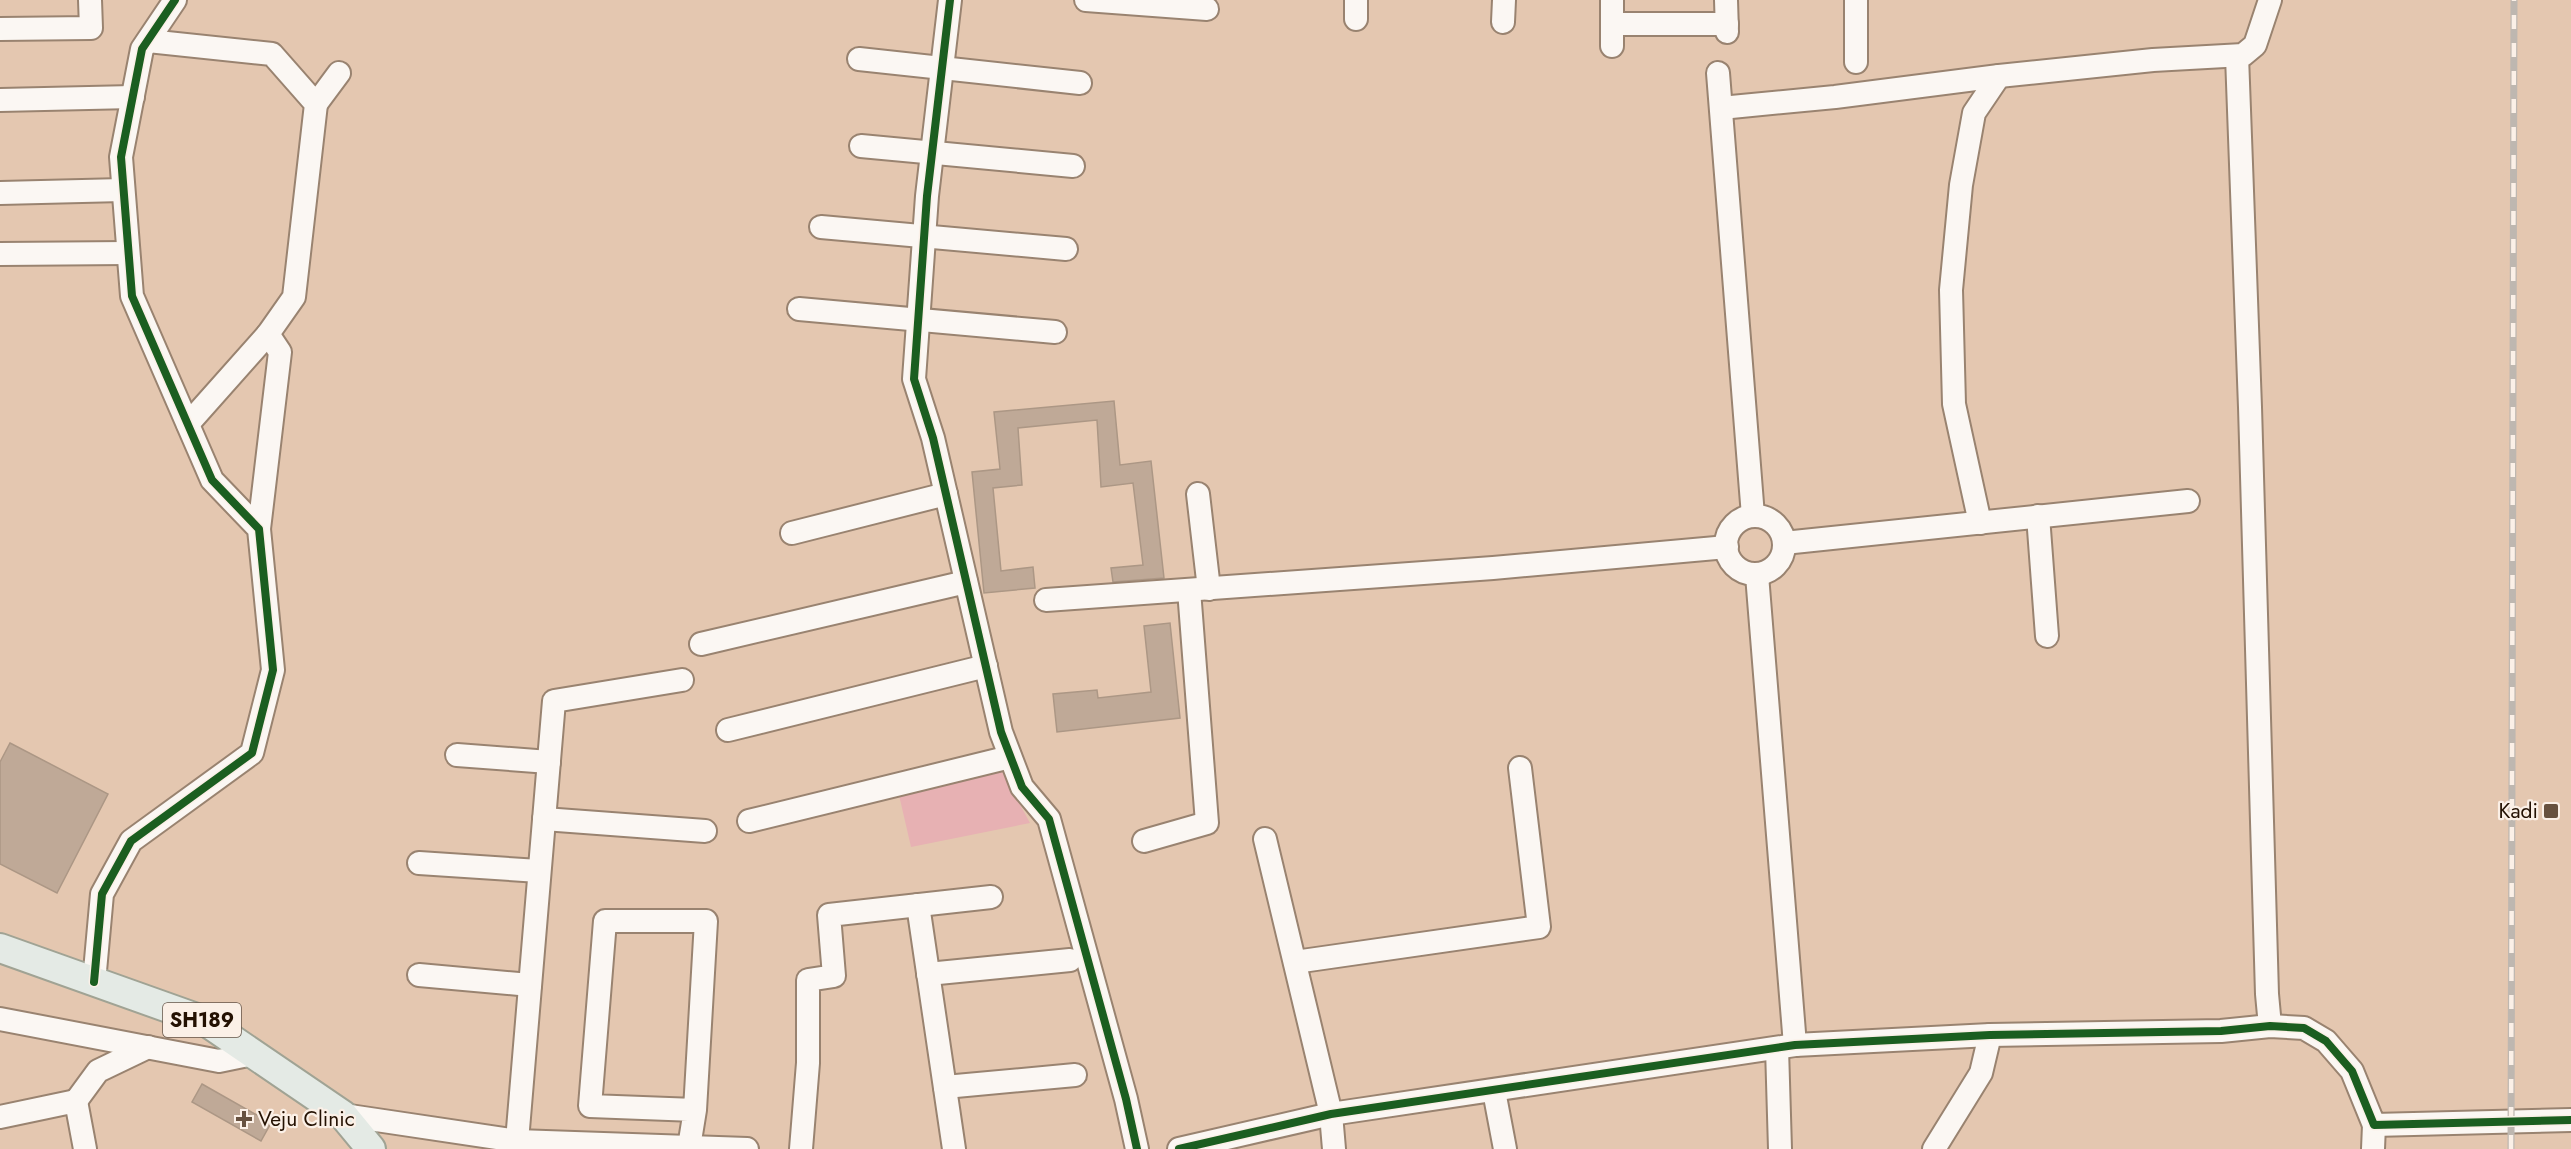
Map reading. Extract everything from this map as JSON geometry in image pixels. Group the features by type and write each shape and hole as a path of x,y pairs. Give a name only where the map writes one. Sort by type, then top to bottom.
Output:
{"main road":[{"name":"SH189","path":"0,948 205,1022 343,1115 371,1149"}],"street":[{"path":"0,29 91,28 90,0"},
{"path":"175,0 142,49 121,158 132,296 212,480 259,529"},
{"path":"950,0 924,236 914,379 933,438 1000,732 1022,788 1049,819 1126,1099 1137,1149"},
{"path":"1086,0 1207,9"},
{"path":"1612,0 1612,35 1727,28 1726,0"},
{"path":"1856,0 1856,62"},
{"path":"1721,108 2153,60 2243,55 2255,45 2270,0"},
{"path":"148,41 272,54 316,104"},
{"path":"2236,56 2251,419 2267,994 2270,1026"},
{"path":"859,59 1080,83"},
{"path":"188,424 268,334 294,297 316,104 339,73"},
{"path":"1718,73 1753,516"},
{"path":"1980,523 1954,404 1951,290 1961,185 1974,112 1999,76"},
{"path":"0,100 133,97"},
{"path":"861,146 1073,166"},
{"path":"0,193 123,190"},
{"path":"821,226 1066,249"},
{"path":"0,254 128,253"},
{"path":"799,309 1055,332"},
{"path":"94,982 102,894 131,842 252,753 273,670 259,529 280,352 268,334"},
{"path":"792,533 946,494"},
{"path":"1144,841 1207,823 1198,494"},
{"path":"1784,543 2188,501"},
{"path":"1753,516 1771,520 1777,526 1784,543 1784,552 1774,568 1757,574 1738,569 1731,562 1727,547 1729,533 1735,525 1753,516"},
{"path":"2038,516 2047,636"},
{"path":"1046,600 1493,568 1727,547"},
{"path":"1757,574 1786,1047 1780,1149"},
{"path":"700,644 966,582"},
{"path":"728,730 986,666"},
{"path":"517,1141 554,701 682,681"},
{"path":"456,755 549,762"},
{"path":"749,821 1010,757"},
{"path":"1295,962 1539,927 1520,768"},
{"path":"544,819 705,831"},
{"path":"1265,839 1331,1114 1334,1149"},
{"path":"419,862 540,872"},
{"path":"801,1149 808,1063 808,980 834,976 829,915 991,897"},
{"path":"918,905 954,1149"},
{"path":"586,1143 606,921 706,921 695,1110 689,1147"},
{"path":"928,974 1070,960"},
{"path":"419,975 530,985"},
{"path":"0,1019 219,1061 253,1054"},
{"path":"1179,1149 1331,1114 1786,1047 1990,1035 2221,1031 2270,1026 2304,1028 2326,1041 2352,1071 2374,1125 2373,1149"},
{"path":"1934,1149 1981,1073 1990,1035"},
{"path":"0,1117 76,1101 98,1071 148,1047"},
{"path":"945,1087 1075,1075"},
{"path":"1494,1091 1505,1149"},
{"path":"76,1101 86,1149"},
{"path":"590,1106 695,1110"},
{"path":"343,1115 517,1141 747,1149"},
{"path":"2374,1125 2571,1120"}],"shaded area":[{"path":"1001,770 1030,823 911,847 899,795"}],"building":[{"path":"1114,401 1120,465 1151,461 1164,578 1113,582 1111,568 1143,565 1133,483 1101,487 1097,420 1018,428 1022,485 993,488 1001,571 1033,567 1035,588 984,593 972,472 1000,469 994,412"},
{"path":"1170,623 1180,718 1057,732 1053,694 1097,690 1098,698 1151,692 1144,626"},
{"path":"10,743 108,794 57,893 0,864 0,762"},
{"path":"202,1084 271,1123 261,1141 192,1102"}],"railway":[{"path":"2511,1149 2514,0"}],"cycle path":[{"path":"94,982 102,894 131,841 252,753 273,670 259,529 212,480 132,296 121,157 142,49 175,0"},
{"path":"950,0 927,196 914,379 933,438 1001,732 1022,787 1049,819 1126,1099 1137,1149"},
{"path":"1179,1149 1331,1114 1795,1045 1990,1035 2221,1031 2270,1026 2304,1028 2326,1041 2352,1071 2374,1125 2571,1120"}],"place":[{"name":"Kadi","path":"2551,811"},
{"name":"Veju Clinic","path":"244,1119"}]}
